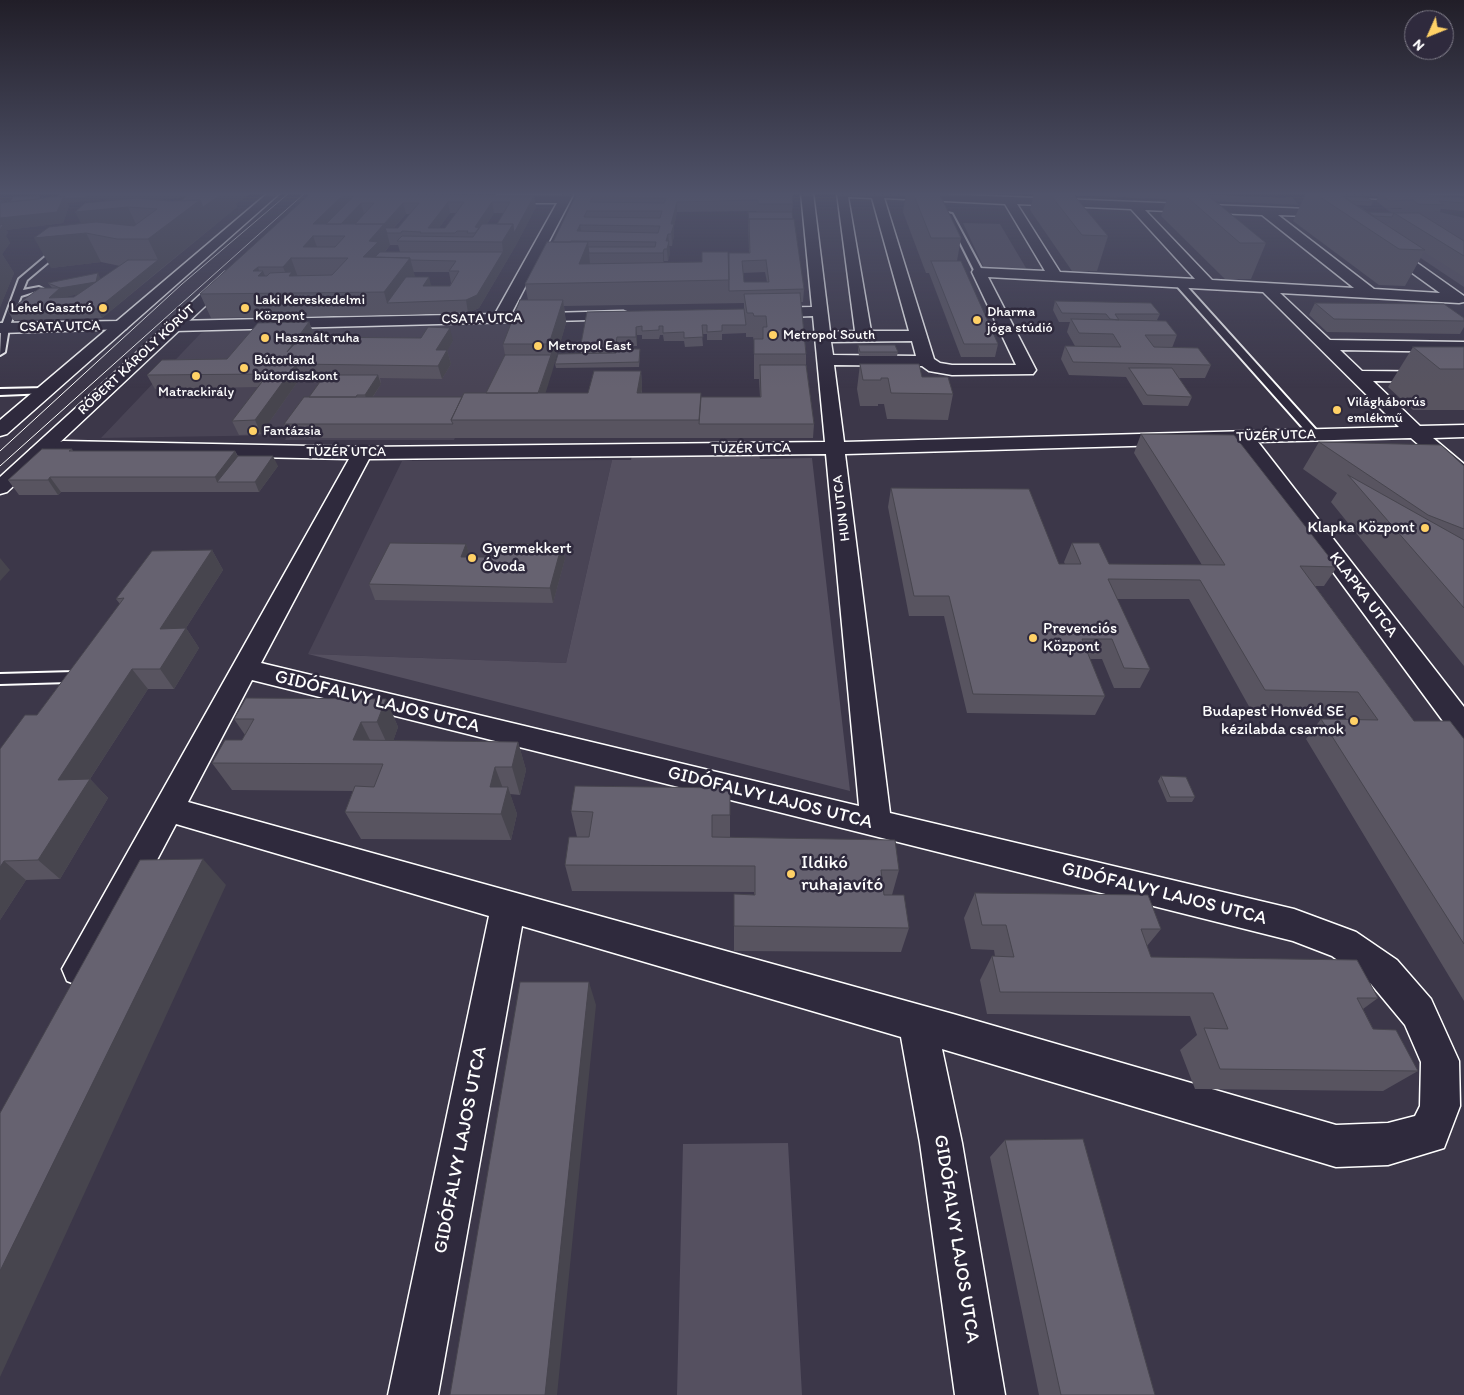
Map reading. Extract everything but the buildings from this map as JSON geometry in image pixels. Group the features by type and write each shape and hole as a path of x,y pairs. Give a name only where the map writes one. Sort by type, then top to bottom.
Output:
{"street":[{"path":"0,430 198,258"},
{"path":"500,319 533,258"},
{"name":"HUN UTCA","path":"814,258 876,824"},
{"path":"852,258 864,336"},
{"path":"896,258 926,361"},
{"path":"1044,258 1055,276"},
{"path":"1183,258 1208,285"},
{"path":"1325,258 1370,293"},
{"path":"1402,258 1460,300"},
{"name":"RÓBERT KÁROLY KÖRÚT","path":"0,488 242,264"},
{"path":"825,360 926,361 935,367 952,370 1027,370 979,272 1370,293 1460,300"},
{"path":"1267,288 1415,432 1464,474"},
{"path":"1420,296 1442,311"},
{"path":"750,313 820,311"},
{"name":"CSATA UTCA","path":"174,326 640,316"},
{"name":"CSATA UTCA","path":"2,328 120,326"},
{"path":"823,337 919,336"},
{"path":"1326,345 1464,347"},
{"path":"1357,376 1464,377"},
{"name":"TÜZÉR UTCA","path":"38,453 63,447 362,453 835,448 1464,431"},
{"name":"KLAPKA UTCA","path":"1244,437 1464,728"},
{"path":"67,993 362,453"},
{"name":"GIDÓFALVY LAJOS UTCA","path":"167,809 1336,1146 1388,1144 1429,1133 1440,1106 1440,1061 1418,1012 1384,972 1344,944 1294,925 245,670"},
{"name":"GIDÓFALVY LAJOS UTCA","path":"413,1395 508,906"},
{"name":"GIDÓFALVY LAJOS UTCA","path":"918,1025 941,1144 980,1395"}],"lane":[{"path":"1,347 2,328 23,279 49,258"},
{"path":"972,258 979,272"},
{"path":"1179,283 1315,435"},
{"path":"17,294 39,289"},
{"path":"0,392 45,391"},
{"path":"0,679 74,677 79,680 69,694"}],"shaded area":[{"path":"979,258 1020,258 1026,268 984,268"},
{"path":"1421,258 1464,258 1464,287"},
{"path":"524,323 486,409 468,409 454,440 285,440 288,435 101,438 201,333 216,329"},
{"path":"759,453 760,459 812,458 850,791 308,654 566,663 612,460 631,460 632,455"},
{"name":"Gyermekkert Óvoda","path":"612,460 566,663 308,654 402,461"},
{"path":"788,1143 802,1395 677,1395 683,1144"}],"tram line":[{"path":"0,451 212,258"},
{"path":"0,466 232,258"}],"place":[{"name":"Lehel Gasztró","path":"103,308"},
{"name":"Laki Kereskedelmi Központ","path":"245,308"},
{"name":"Dharma jóga stúdió","path":"977,320"},
{"name":"Metropol South","path":"773,335"},
{"name":"Használt ruha","path":"265,338"},
{"name":"Metropol East","path":"538,346"},
{"name":"Bútorland bútordiszkont","path":"244,368"},
{"name":"Matrackirály","path":"196,376"},
{"name":"Világháborús emlékmű","path":"1337,410"},
{"name":"Fantázsia","path":"253,431"},
{"name":"Klapka Központ","path":"1425,528"},
{"name":"Gyermekkert Óvoda","path":"472,558"},
{"name":"Prevenciós Központ","path":"1033,638"},
{"name":"Budapest Honvéd SE kézilabda csarnok","path":"1354,721"},
{"name":"Ildikó ruhajavító","path":"791,874"}]}
